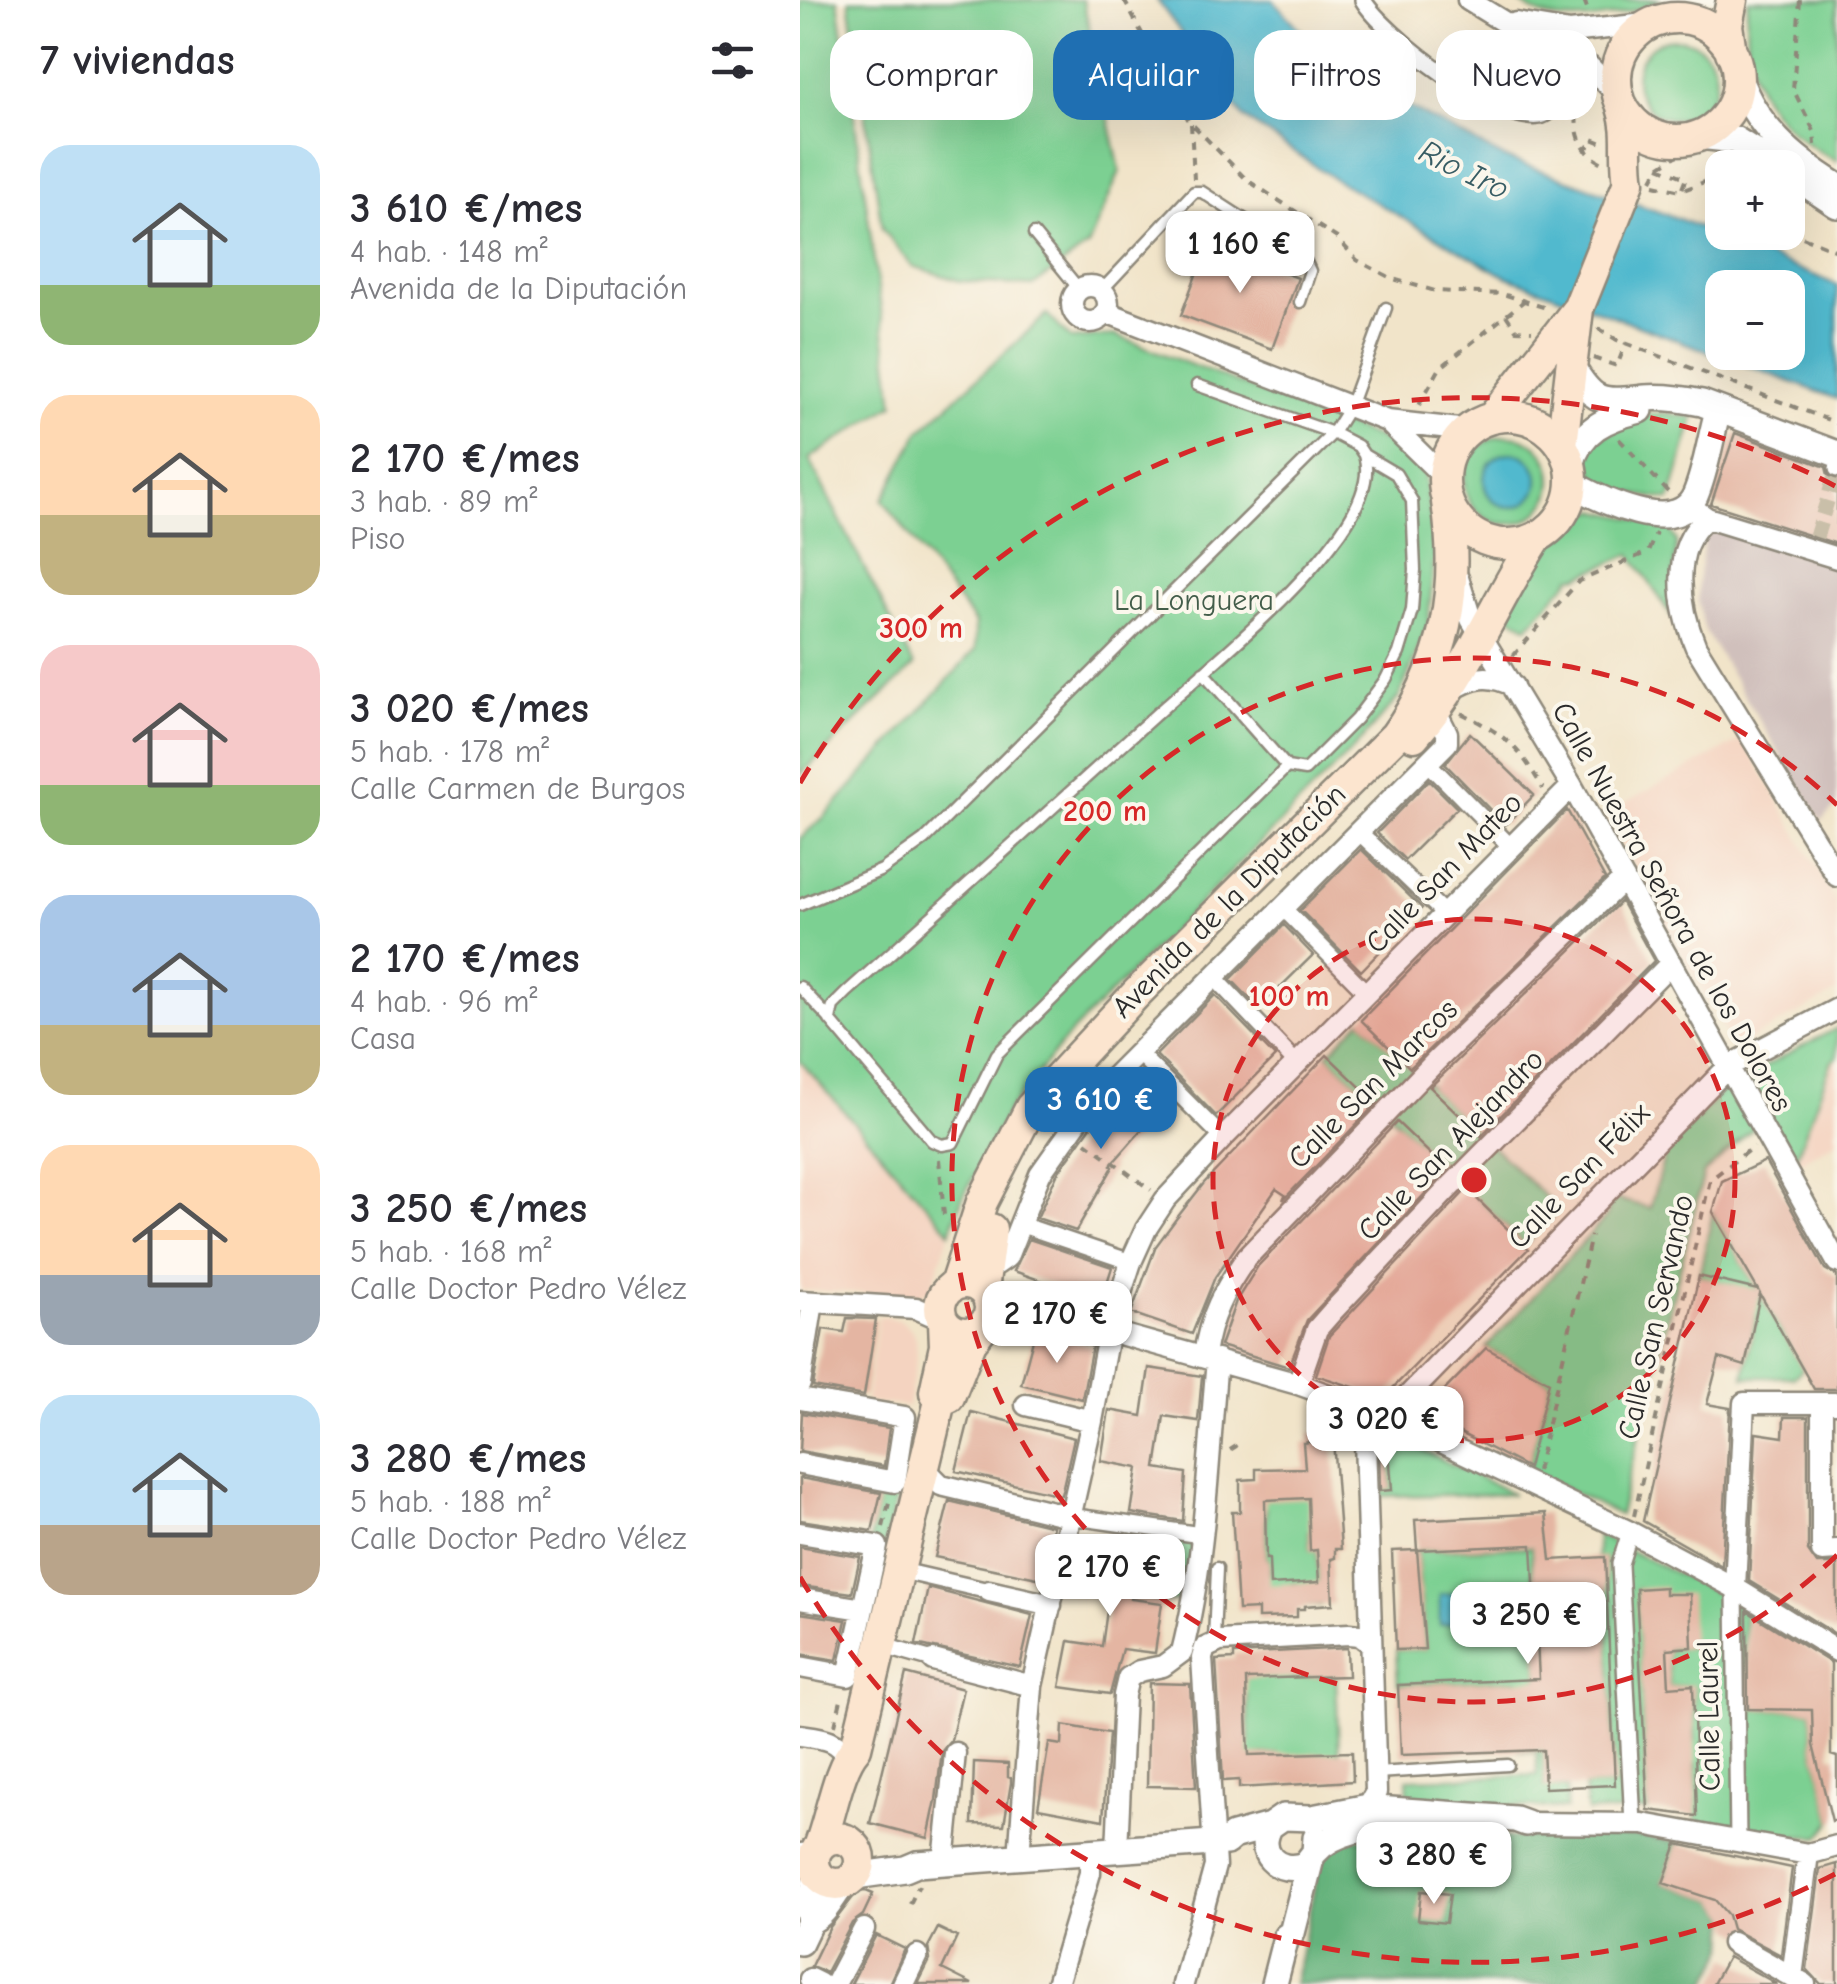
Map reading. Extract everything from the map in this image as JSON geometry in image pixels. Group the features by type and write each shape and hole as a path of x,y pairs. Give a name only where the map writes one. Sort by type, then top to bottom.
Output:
{"main road":[{"path":"1634,180 1626,167 1629,129 1616,70 1634,36 1692,0"},
{"path":"1590,323 1451,450 1446,489 1462,525 1484,540 1511,544 1537,537 1558,520 1570,497 1568,464 1578,360 1590,323 1634,180 1642,175 1661,146 1689,141 1720,122 1734,101 1735,64 1728,25 1732,0"},
{"path":"1661,21 1692,20 1704,25 1715,32 1735,64"},
{"path":"1620,101 1638,127 1649,134 1689,141"},
{"path":"1480,424 1505,416 1532,420 1543,426 1568,464"},
{"name":"Avenida de la Diputación","path":"962,1303 982,1202 1031,1106 1136,994 1394,736 1410,715 1437,661 1445,632 1451,549 1446,489"},
{"name":"Avenida de la Diputación","path":"828,1862 855,1788 861,1760 844,1749 880,1646 940,1401 935,1392 945,1346 1000,1196 1020,1157 1057,1099 1447,704 1481,634 1537,537"}],"street":[{"path":"1363,0 1400,42 1436,68"},
{"path":"1468,0 1518,30"},
{"path":"1509,23 1570,32 1661,21"},
{"path":"1735,64 1746,97 1780,145 1837,186"},
{"path":"1597,78 1620,101"},
{"path":"1689,141 1736,140 1752,150"},
{"path":"1805,183 1837,205"},
{"path":"1090,286 1102,290 1107,298 1106,312 1092,322 1076,316 1071,305 1079,289 1090,286"},
{"path":"1106,312 1387,421 1480,424"},
{"path":"1578,360 1584,387 1602,399 1680,399 1837,454"},
{"path":"1718,411 1645,408 1605,420 1586,432 1568,464 1598,498 1631,510 1663,515 1700,509 1814,544 1837,558"},
{"path":"1718,411 1698,526 1686,551 1680,592 1684,620 1696,647 1837,876"},
{"path":"1387,421 1446,489"},
{"path":"1663,515 1682,528 1686,551"},
{"name":"Calle Nuestra Señora de los Dolores","path":"1451,549 1465,604 1503,677 1572,786 1837,1262"},
{"path":"962,1303 1006,1256 1040,1174 1096,1095 1428,763 1448,738 1447,704 1467,681 1503,677"},
{"path":"1428,763 1512,848"},
{"name":"Calle San Mateo","path":"1019,1857 1032,1686 1109,1330 1146,1229 1166,1200 1223,1138 1572,786"},
{"path":"1359,832 1446,915"},
{"name":"Calle San Marcos","path":"1118,1850 1124,1695 1128,1678 1139,1671 1163,1666 1182,1652 1196,1589 1214,1311 1226,1286 1246,1257 1436,1061 1624,878"},
{"path":"1283,908 1368,994"},
{"name":"Calle San Alejandro","path":"1298,1384 1318,1330 1331,1313 1446,1190 1671,963"},
{"path":"1214,977 1297,1064"},
{"name":"Calle San Félix","path":"1365,1440 1728,1066 1837,1009"},
{"path":"1138,1053 1223,1138"},
{"path":"1019,1224 1131,1262"},
{"path":"800,1384 807,1302 962,1303 998,1315 1031,1310 1109,1330 1298,1384 1387,1416 1630,1532 1735,1588 1837,1651"},
{"path":"800,1399 905,1417 895,1482 800,1464"},
{"path":"1735,1588 1744,1403 1830,1403 1830,1550"},
{"path":"1026,1405 1092,1421"},
{"path":"1220,1842 1297,1868 1368,1809 1376,1792 1365,1440 1354,1405"},
{"path":"924,1468 940,1485 1070,1516 1201,1535"},
{"path":"1630,1532 1620,1564 1633,1824"},
{"path":"800,1533 877,1546 848,1676 800,1667"},
{"path":"898,1570 1051,1605"},
{"name":"Calle Laurel","path":"1735,1588 1738,1842"},
{"path":"800,1599 863,1609"},
{"path":"1183,1984 1220,1842 1202,1658 1205,1648 1214,1642 1349,1634 1359,1635 1370,1643"},
{"path":"880,1646 931,1664 1032,1686"},
{"path":"800,1735 844,1749"},
{"path":"944,1862 955,1753"},
{"path":"828,1862 917,1864 1220,1842 1270,1826 1284,1817 1368,1809 1514,1818 1526,1823"},
{"path":"1274,1984 1286,1938 1292,1933 1319,1850 1312,1828 1300,1818"},
{"path":"1319,1850 1386,1826 1526,1823 1633,1824 1808,1854 1837,1846"},
{"path":"1270,1826 1264,1841 1285,1892 1282,1930 1286,1938"},
{"path":"1057,1984 1090,1873 1090,1853"},
{"path":"1732,1943 1799,1980 1808,1854"},
{"name":"Avenida de la Diputación","path":"805,1932 808,1910 828,1862"},
{"path":"836,1984 864,1929"},
{"path":"903,1984 917,1955"}],"lane":[{"path":"1102,290 1194,192 1202,192 1304,258 1310,272 1300,302"},
{"path":"1034,234 1079,289"},
{"path":"800,905 882,870 924,840 1333,433 1351,404 1386,308"},
{"path":"1197,385 1333,433 1396,474 1412,502 1415,570 1412,610 1386,679 1356,719 1310,768 1299,771 1288,767 1203,672"},
{"path":"830,1020 833,1006 847,992 1203,672 1317,562 1340,533 1367,478 1364,455"},
{"path":"800,987 932,1141 942,1146 953,1143 997,1054 1288,767"},
{"path":"1214,1642 1216,1568"},
{"path":"1375,1773 1508,1765"}],"path":[{"path":"1124,0 1191,124 1248,180 1337,238 1358,260 1381,272 1434,290 1503,294 1546,308"},
{"path":"1800,0 1792,76 1793,90 1814,131 1815,148 1810,156"},
{"path":"1576,120 1585,152 1634,180 1681,191 1705,182"},
{"path":"1191,124 1194,192"},
{"path":"1585,152 1592,140 1614,148"},
{"path":"1634,180 1682,152 1689,141"},
{"path":"1659,167 1686,178 1681,191"},
{"path":"1805,238 1837,251"},
{"path":"1414,424 1422,396 1440,368 1524,301"},
{"path":"1506,316 1516,330 1543,329"},
{"path":"1590,323 1626,343 1837,424"},
{"path":"1578,360 1618,366 1626,343"},
{"path":"1447,704 1503,677 1579,581 1648,552 1668,492 1608,428 1605,420"},
{"path":"1447,704 1501,733 1520,750 1552,806"},
{"path":"1070,1130 1166,1200"},
{"name":"Calle San Servando","path":"1630,1532 1710,1180 1766,1138"},
{"path":"1534,1485 1591,1235"},
{"path":"877,1546 895,1482"},
{"path":"844,1749 848,1676"}],"shaded area":[{"path":"1707,524 1837,565 1837,805 1821,821 1705,631 1698,582"},
{"path":"1743,739 1837,904 1837,992 1734,1048 1605,814"},
{"path":"1837,1057 1837,1141 1793,1166 1831,1063"},
{"path":"800,1061 950,1233 930,1290 918,1295 800,1290"},
{"path":"879,1316 901,1321 916,1340 908,1406 866,1402"}],"green space":[{"path":"800,0 838,0 842,30 830,30 830,120 855,120 894,404 809,459 914,666 800,775"},
{"path":"849,0 1083,0 1089,30 1053,30 1053,120 1109,120 1120,171 1088,246 1033,286 960,281 912,266 882,229 866,120 1033,120 1033,30 853,30"},
{"path":"1514,0 1661,0 1618,15 1572,20 1542,15"},
{"path":"1748,0 1837,0 1837,161 1793,133 1764,97 1748,53"},
{"path":"1676,39 1691,42 1704,51 1713,64 1713,94 1704,107 1691,116 1676,119 1661,116 1648,107 1639,94 1636,79 1639,64 1648,51 1661,42"},
{"name":"La Longuera","path":"1047,314 1071,339 1115,335 1381,439 1425,474 1435,550 1428,626 1399,697 1357,745 1066,1038 1008,1110 962,1199 950,1232 800,1061 800,838 823,818 975,650 975,623 883,500 920,431"},
{"path":"1649,414 1694,418 1670,500 1620,491 1590,471 1583,459 1592,440"},
{"path":"1508,436 1533,443 1545,455 1552,480 1545,505 1533,517 1508,524 1483,517 1471,505 1464,480 1471,455 1483,443"},
{"path":"1595,510 1668,526 1677,541 1670,614 1631,554 1572,577 1528,627 1504,613 1553,539 1579,517"},
{"path":"1361,1020 1559,1210 1525,1245 1327,1055"},
{"path":"1837,1028 1837,1057 1831,1063 1793,1166 1745,1077"},
{"path":"1730,1084 1754,1128 1704,1173 1619,1515 1528,1470 1549,1382 1486,1348 1607,1216 1612,1198 1650,1208 1666,1150"},
{"path":"1713,1212 1803,1369 1794,1377 1744,1377 1755,1317 1737,1286 1699,1276"},
{"path":"1387,1433 1513,1494 1378,1496 1377,1491 1392,1489 1389,1450 1376,1450"},
{"path":"881,1489 898,1492 885,1545 870,1542"},
{"path":"1314,1492 1318,1530 1309,1531 1310,1550 1317,1550 1321,1605 1305,1606 1296,1583 1266,1593 1261,1575 1270,1574 1266,1559 1266,1509 1258,1509 1262,1499"},
{"path":"1133,1529 1196,1534 1189,1603 1131,1595"},
{"path":"1597,1535 1744,1606 1745,1709 1812,1710 1813,1745 1832,1821 1819,1837 1738,1835 1696,1821 1696,1764 1672,1762 1672,1740 1695,1740 1693,1686 1669,1687 1667,1649 1692,1647 1665,1594 1637,1589 1648,1810 1587,1812 1584,1786 1615,1785 1605,1558 1597,1558"},
{"path":"1531,1547 1545,1787 1567,1788 1566,1809 1408,1800 1407,1779 1537,1775 1537,1752 1519,1751 1517,1680 1398,1685 1396,1650 1425,1649 1417,1550"},
{"path":"1291,1670 1292,1678 1336,1675 1339,1755 1277,1762 1277,1754 1260,1755 1244,1763 1243,1742 1249,1741 1247,1695 1242,1695 1241,1679"},
{"path":"1639,1836 1678,1843 1663,1883 1715,1900 1728,1915 1726,1948 1707,1984 1294,1984 1320,1860 1345,1839"}],"water":[{"name":"Rio Iro","path":"1157,0 1273,0 1301,30 1254,30 1254,120 1416,120 1416,111 1505,158 1705,230 1705,250 1753,250 1801,270 1705,270 1705,350 1505,276 1333,178 1244,118 1234,104 1234,30 1179,30"},
{"path":"1805,272 1837,285 1837,399 1759,370 1805,370"},
{"path":"1511,453 1530,461 1538,480 1530,499 1511,507 1492,499 1484,480 1492,461"},
{"path":"1496,1590 1497,1620 1440,1625 1440,1595"}],"building":[{"path":"1208,243 1298,278 1272,349 1181,315"},
{"path":"1735,433 1826,467 1828,475 1837,480 1837,544 1711,504"},
{"path":"1470,733 1534,795 1505,825 1445,764"},
{"path":"1429,780 1457,808 1405,860 1377,833"},
{"path":"1567,810 1605,879 1410,1068 1361,1020"},
{"path":"1361,849 1422,908 1361,971 1300,910"},
{"path":"1621,901 1654,961 1481,1136 1430,1087"},
{"path":"1284,925 1313,955 1259,1008 1231,979"},
{"path":"1215,995 1275,1057 1216,1116 1156,1055"},
{"path":"1327,1055 1377,1103 1283,1200 1285,1195 1276,1189 1215,1277 1192,1334 1131,1313 1156,1246 1176,1219 1204,1183"},
{"path":"1140,1071 1169,1099 1111,1165 1076,1231 1037,1218 1057,1174 1107,1104"},
{"path":"1397,1122 1447,1170 1307,1320 1289,1367 1220,1346 1236,1301 1258,1266"},
{"path":"1765,1161 1825,1269 1837,1276 1837,1389 1814,1389 1760,1294 1745,1366 1719,1358 1707,1404 1730,1408 1722,1566 1643,1521 1699,1276 1758,1290 1713,1212 1722,1181"},
{"path":"1467,1189 1528,1249 1384,1397 1316,1375 1329,1336"},
{"path":"1029,1239 1112,1267 1101,1302 1014,1271"},
{"path":"847,1318 876,1319 864,1396 813,1387 823,1329 844,1332"},
{"path":"1035,1332 1092,1346 1082,1399 1021,1384"},
{"path":"1486,1348 1549,1382 1528,1468 1422,1413"},
{"path":"1149,1368 1202,1376 1198,1421 1164,1416 1156,1468 1186,1473 1183,1521 1131,1513 1138,1468 1101,1461 1109,1410 1142,1416"},
{"path":"971,1412 1074,1438 1061,1495 956,1471"},
{"path":"802,1413 889,1428 884,1466 800,1451"},
{"path":"1784,1417 1808,1417 1808,1551 1817,1564 1837,1564 1837,1635 1749,1581 1756,1433 1783,1437"},
{"path":"1327,1433 1327,1441 1333,1440 1341,1549 1335,1549 1335,1558 1331,1559 1333,1604 1305,1606 1297,1609 1297,1617 1258,1618 1258,1609 1238,1610 1232,1512 1240,1512 1240,1480 1256,1479 1256,1469 1305,1468 1303,1443 1310,1442 1310,1434","holes":["1308,1498 1310,1551 1317,1550 1319,1582 1270,1585 1265,1500"]},
{"path":"1379,1450 1389,1450 1392,1490 1380,1491"},
{"path":"800,1478 881,1493 872,1531 800,1520"},
{"path":"949,1501 1053,1526 1042,1579 935,1557"},
{"path":"1546,1513 1551,1560 1605,1557 1615,1785 1545,1788 1543,1750 1401,1755 1398,1685 1539,1679 1532,1545 1417,1550 1415,1520"},
{"path":"1081,1542 1138,1551 1131,1599 1162,1603 1155,1653 1122,1649 1110,1694 1060,1687 1069,1641 1102,1646 1109,1596 1074,1591"},
{"path":"800,1547 860,1557 852,1593 800,1586"},
{"path":"1417,1550 1425,1649 1396,1650 1392,1551"},
{"path":"1665,1587 1665,1594 1690,1594 1692,1647 1667,1649 1669,1687 1693,1685 1697,1816 1648,1810 1636,1589"},
{"path":"928,1588 1032,1615 1020,1667 916,1644"},
{"path":"1747,1611 1831,1663 1831,1755 1837,1757 1837,1820 1832,1821 1813,1745 1812,1710 1748,1709"},
{"path":"800,1613 846,1620 837,1660 800,1654"},
{"path":"1347,1648 1348,1676 1246,1679 1247,1712 1249,1755 1352,1752 1353,1781 1239,1788 1239,1780 1223,1781 1216,1660 1234,1659 1234,1654"},
{"path":"906,1674 963,1689 951,1740 942,1751 928,1838 870,1823"},
{"path":"1149,1683 1190,1684 1196,1787 1147,1786"},
{"path":"1063,1725 1109,1733 1103,1820 1038,1808 1049,1743 1062,1745"},
{"path":"974,1762 1008,1764 1011,1783 1004,1825 972,1824"},
{"path":"1677,1844 1792,1868 1781,1955 1732,1929 1728,1915 1715,1900 1663,1883"},
{"path":"1837,1864 1837,1984 1821,1984 1807,1969 1820,1869"},
{"path":"1421,1891 1450,1894 1446,1923 1418,1920"},
{"path":"857,1892 873,1894 863,1915 852,1923 826,1972 811,1966 830,1927"},
{"path":"938,1928 957,1937 942,1969 972,1984 918,1984 930,1960 928,1947"},
{"path":"876,1935 905,1949 889,1984 851,1984"},
{"path":"1728,1957 1777,1984 1713,1984"}],"tunnel":[{"path":"1816,537 1837,469"}]}
